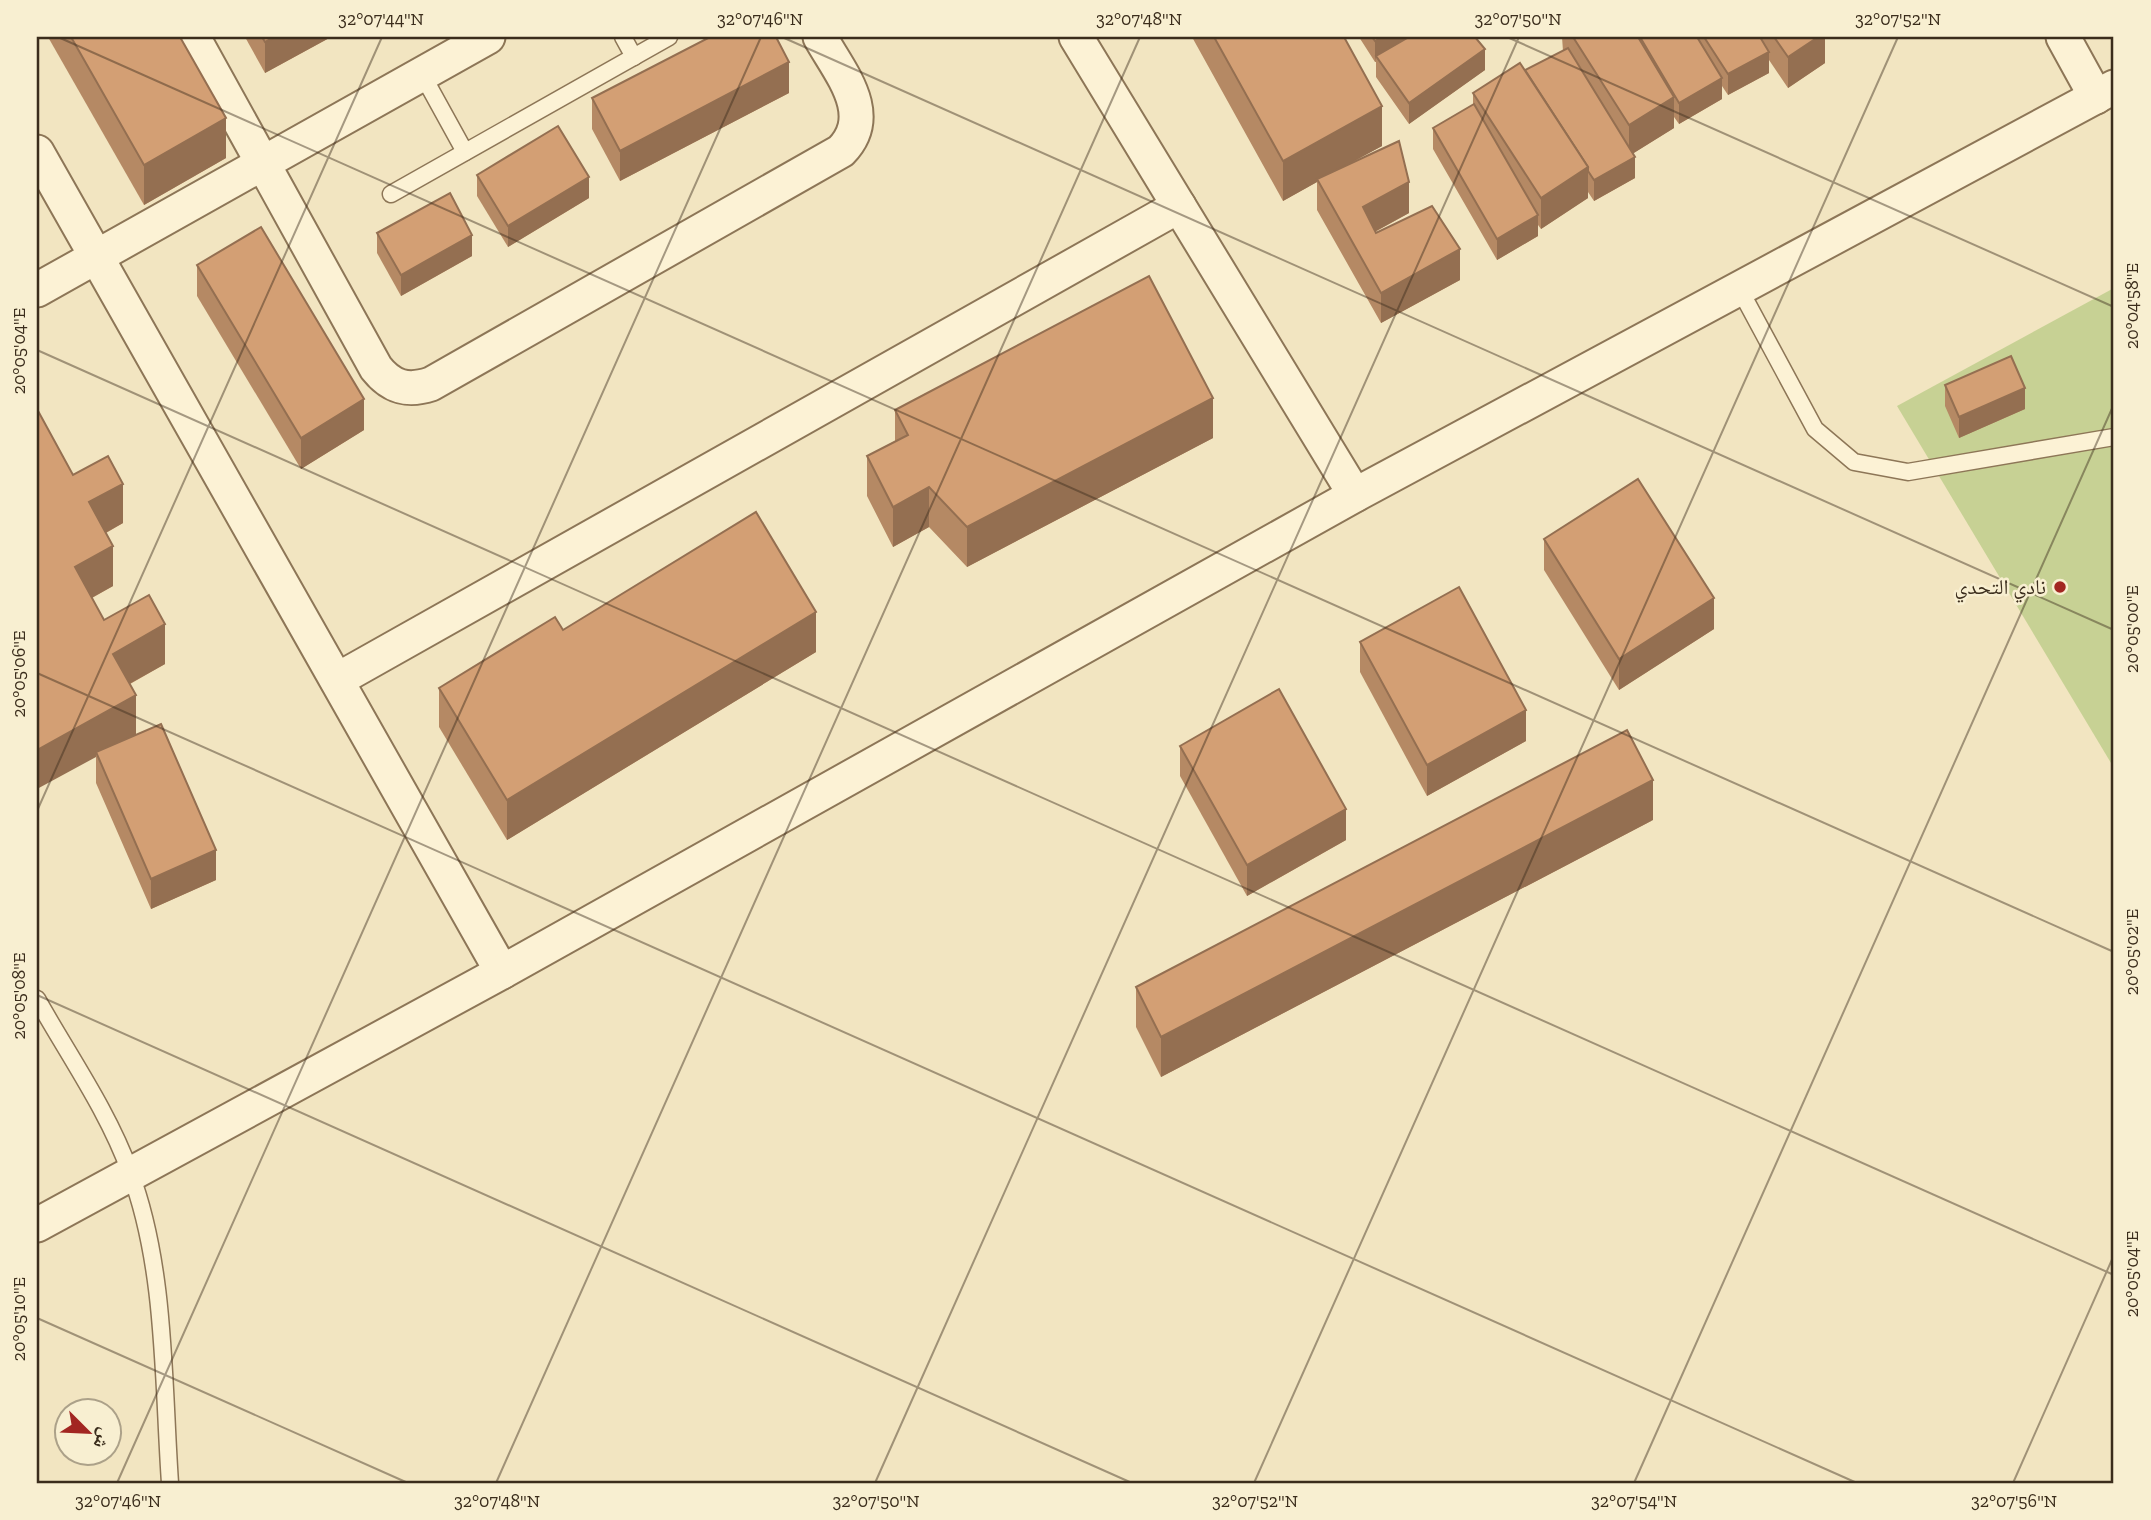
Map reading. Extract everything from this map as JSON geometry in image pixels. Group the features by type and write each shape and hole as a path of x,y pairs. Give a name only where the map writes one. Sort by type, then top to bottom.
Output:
{"street":[{"path":"193,37 376,368 393,385 405,388 418,388 443,377 841,151 850,142 855,131 855,100 820,37"},
{"path":"37,290 488,37"},
{"path":"1076,37 1355,495"},
{"path":"37,1225 502,972 1355,495 2105,92 2063,37"},
{"path":"37,152 94,257 502,972"},
{"path":"337,680 1179,205"}],"lane":[{"path":"623,37 634,57"},
{"path":"391,194 669,37"},
{"path":"422,74 465,152"},
{"path":"1739,288 1815,429 1854,462 1908,472 2114,437"},
{"path":"37,999 110,1126 131,1173 145,1224 158,1299 170,1483"}],"green space":[{"name":"نادي التحدي","path":"2114,288 2114,768 1897,406"}],"building":[{"path":"71,37 180,37 226,118 144,165"},
{"path":"262,37 275,37 265,42"},
{"path":"710,37 776,37 789,62 620,151 592,98"},
{"path":"1214,37 1344,37 1382,106 1283,161"},
{"path":"1409,37 1475,37 1485,49 1409,103 1376,56"},
{"path":"1573,37 1638,37 1674,97 1629,125"},
{"path":"1640,37 1697,37 1722,78 1679,103"},
{"path":"1704,37 1760,37 1769,52 1728,74"},
{"path":"1774,37 1818,37 1788,57"},
{"path":"1568,48 1635,157 1594,180 1525,70"},
{"path":"1520,63 1588,167 1541,198 1473,93"},
{"path":"1474,104 1538,215 1497,239 1433,128"},
{"path":"558,126 589,177 508,226 477,175"},
{"path":"1399,141 1409,182 1363,207 1376,233 1432,206 1460,249 1381,293 1317,179"},
{"path":"450,193 472,235 401,275 377,233"},
{"path":"261,227 364,399 301,438 197,265"},
{"path":"1149,276 1213,398 967,527 929,487 893,507 867,456 908,435 895,410"},
{"path":"2011,356 2025,388 1959,417 1945,385"},
{"path":"37,409 73,475 108,456 123,484 89,502 113,546 75,567 104,620 149,595 165,624 113,654 136,695 37,750"},
{"path":"1638,479 1714,598 1619,659 1544,539"},
{"path":"756,512 816,612 507,800 439,688 555,617 563,630"},
{"path":"1459,587 1526,710 1427,765 1360,642"},
{"path":"1279,689 1346,809 1247,865 1180,746"},
{"path":"161,724 216,850 151,879 96,752"},
{"path":"1627,730 1653,780 1161,1037 1136,987"}],"place":[{"name":"نادي التحدي","path":"2060,587"}]}
